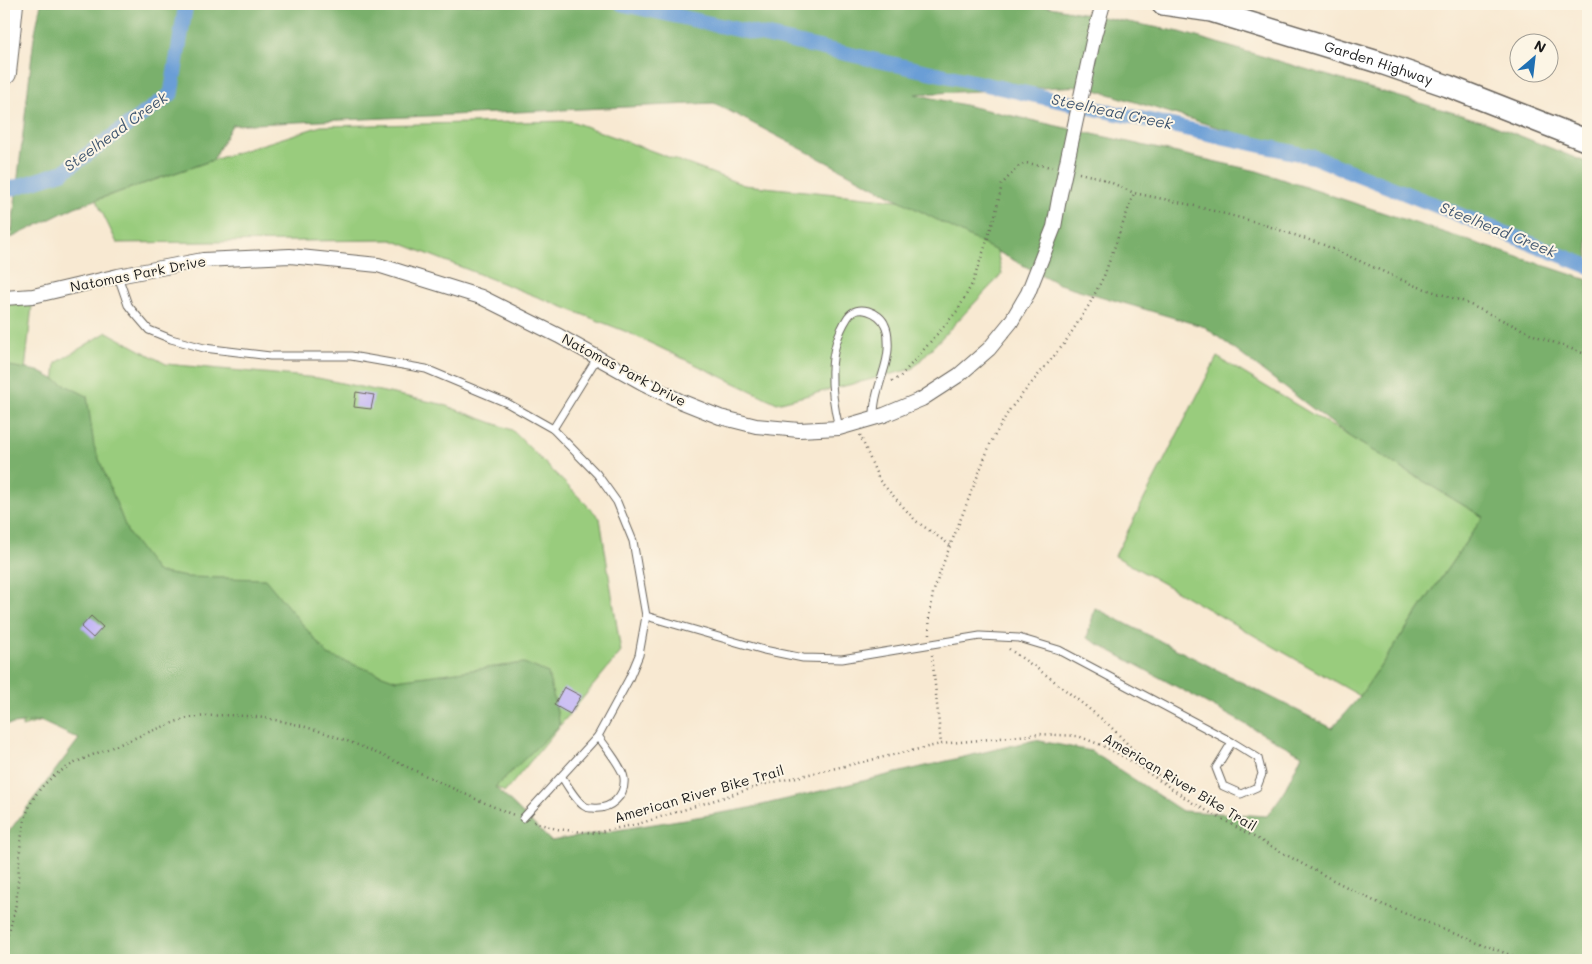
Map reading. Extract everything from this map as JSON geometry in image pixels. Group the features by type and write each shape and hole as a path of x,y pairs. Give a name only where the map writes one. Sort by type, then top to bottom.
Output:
{"highway":[{"path":"4,73 11,4"},
{"path":"7,38 15,4"}],"main road":[{"name":"Garden Highway","path":"1163,4 1211,11 1378,62 1448,86 1588,141"}],"street":[{"name":"Natomas Park Drive","path":"4,298 33,296 118,276 203,260 290,256 378,265 481,297 559,336 643,383 680,401 720,417 756,426 799,430 839,428 874,418 922,399 959,375 989,349 1011,322 1028,293 1054,227 1094,36 1103,4"}],"lane":[{"path":"118,276 128,305 149,330 171,339 214,349 270,356 351,356 426,369 507,403 553,429 597,474 617,502 633,540 646,616 639,655 629,679 598,736 523,818"},
{"path":"839,428 832,399 831,363 839,335 849,315 860,310 872,312 885,323 888,340 885,366 874,404 874,418"},
{"path":"553,429 597,358"},
{"path":"646,616 764,650 803,658 842,659 980,636 1019,638 1059,650 1232,742 1258,758 1262,774 1257,787 1242,794 1223,786 1216,768 1232,742"},
{"path":"562,777 585,807 600,809 613,805 622,792 624,778 620,767 598,736"}],"path":[{"path":"878,389 900,377 958,310 972,284 984,250 996,212 1002,184 1019,166 1026,163 1059,169"},
{"path":"1076,172 1101,178 1134,193 1187,204 1256,222 1324,245 1413,285 1462,301 1536,336 1588,355"},
{"path":"941,744 930,618 934,593 950,545 991,442 1010,409 1064,344 1089,305 1104,276 1134,193"},
{"path":"855,423 879,480 916,521 950,545"},
{"path":"1007,648 1049,677 1108,724 1171,788"},
{"name":"American River Bike Trail","path":"4,960 17,896 24,824 33,799 43,786 76,762 188,718 238,715 292,723 320,730 354,743 485,804 556,828 594,832 638,824 766,784 941,744 1039,734 1078,736 1126,758 1193,803 1283,854 1374,901 1478,944 1516,956 1521,960"}],"green space":[{"path":"41,4 1035,4 1180,32 1488,123 1588,163 1588,263 1314,157 1083,86 915,94 1257,171 1588,280 1588,960 4,960 4,838 79,739 40,721 4,725 4,365 38,371 87,396 94,446 128,533 157,572 187,577 265,579 328,655 396,680 524,663 548,673 560,725 495,787 551,841 745,809 1035,740 1091,751 1182,811 1267,816 1282,795 1302,755 1087,638 1095,608 1332,728 1360,696 1483,517 1350,437 1205,327 1059,284 714,103 232,125 213,160 75,207 11,238 34,37"},
{"path":"571,121 744,185 988,209 1002,274 912,369 777,403 627,332 392,240 117,243 96,200 321,126"},
{"path":"33,296 4,568 4,301"},
{"path":"107,332 166,364 318,378 441,404 512,430 600,518 621,652 505,792 371,721 215,668 22,727 56,363"},
{"path":"1217,357 1483,517 1360,696 1115,556"}],"building":[{"path":"356,392 374,395 371,409 354,407"},
{"path":"91,616 103,627 93,638 81,627"},
{"path":"564,687 581,696 570,714 554,705"}],"waterway":[{"name":"Steelhead Creek","path":"4,191 63,172 171,94 186,4"},
{"name":"Steelhead Creek","path":"622,4 1314,157 1588,266"}]}
